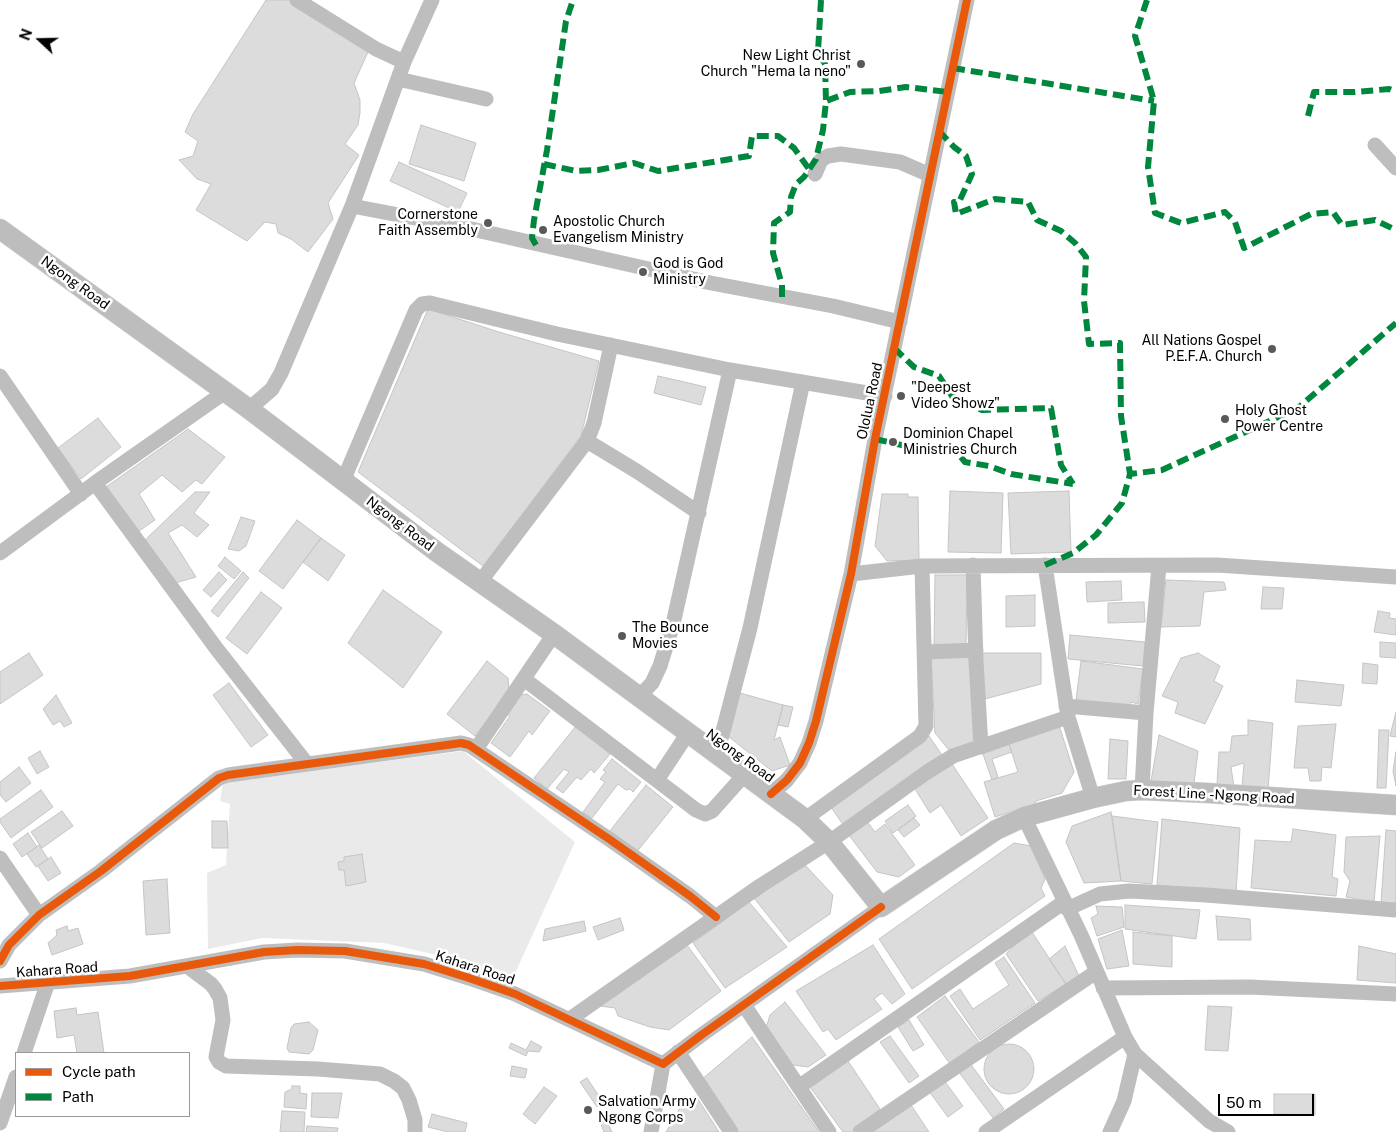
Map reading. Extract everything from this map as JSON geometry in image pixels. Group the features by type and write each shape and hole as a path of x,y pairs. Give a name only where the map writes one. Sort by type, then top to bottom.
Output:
{"main road":[{"name":"Ngong Road","path":"0,229 225,392 437,552 554,634 805,819 829,842 881,907"},
{"name":"Forest Line -Ngong Road","path":"881,907 996,830 1024,817 1093,798 1142,790 1396,805"}],"street":[{"path":"297,0 376,49 404,62"},
{"path":"248,409 272,389 281,373 352,206 404,62 432,0"},
{"name":"Ololua Road","path":"771,794 787,780 800,763 809,743 851,574 884,396 967,0"},
{"path":"398,79 486,99"},
{"path":"1375,145 1396,168"},
{"path":"815,174 821,160 828,156 841,154 900,162 930,175"},
{"path":"352,206 467,228 693,279 833,306 900,322"},
{"path":"343,481 416,310 422,304 430,303 611,345 730,370 884,396"},
{"path":"480,582 587,441 594,423 611,345"},
{"path":"639,697 652,683 660,666 673,624 730,370"},
{"path":"0,376 81,494"},
{"path":"717,754 750,628 803,382"},
{"path":"0,553 95,483 225,392"},
{"path":"587,441 638,472 699,513"},
{"path":"95,483 216,648 307,764"},
{"path":"973,565 981,747"},
{"path":"1045,565 1067,712 1093,798"},
{"path":"851,574 922,566 1217,565 1396,577"},
{"path":"805,819 924,732 927,720 922,566"},
{"path":"1142,790 1146,713 1159,566"},
{"path":"476,749 554,634"},
{"path":"925,652 976,650"},
{"path":"524,679 696,810 705,814 712,811 744,774"},
{"path":"570,1019 760,886 829,842 927,772 953,756 981,747 1067,712 1146,713"},
{"path":"657,780 688,733"},
{"path":"0,961 9,945 39,916 101,871 219,778 228,775 461,742 469,744 609,839 690,896 716,917"},
{"path":"1024,817 1081,936 1125,1037 1135,1054 1209,1120 1228,1132"},
{"path":"0,858 39,916"},
{"path":"800,1086 1066,905 1100,894 1129,891 1206,895 1396,910"},
{"path":"651,1132 663,1064 881,907"},
{"name":"Kahara Road","path":"0,986 121,977 264,952 297,950 344,951 424,964 515,994 663,1064"},
{"path":"186,966 211,984 220,998 223,1020 216,1058 219,1062 226,1066 318,1069 380,1074 403,1088 415,1120 415,1132"},
{"path":"860,1132 1096,972"},
{"path":"24,1052 48,982"},
{"path":"1103,988 1266,987 1396,994"},
{"path":"744,1005 829,1132"},
{"path":"986,1132 1125,1037"},
{"path":"678,1052 730,1132"},
{"path":"1110,1132 1124,1101 1135,1054"},
{"path":"0,1123 15,1080"}],"shaded area":[{"path":"463,751 575,842 511,982 446,957 384,943 262,938 208,949 207,873 226,865 230,804 220,801 223,783"}],"building":[{"path":"266,0 293,0 368,52 354,83 360,100 358,125 345,144 359,155 328,203 333,219 308,252 291,239 278,233 276,224 265,222 247,241 196,210 211,184 197,179 179,160 193,156 198,141 185,132 193,114"},
{"path":"421,125 476,143 464,181 409,164"},
{"path":"399,162 467,193 458,212 390,181"},
{"path":"428,309 599,361 581,436 483,566 358,472"},
{"path":"658,376 706,387 701,405 654,393"},
{"path":"98,418 121,447 81,479 58,448"},
{"path":"188,429 225,457 202,484 196,480 182,492 162,475 139,494 155,520 139,531 106,487"},
{"path":"950,491 1003,493 1001,553 948,552"},
{"path":"1069,491 1071,552 1011,554 1008,493"},
{"path":"195,492 210,492 194,513 209,525 197,537 182,525 168,533 196,577 175,583 144,541"},
{"path":"882,494 908,494 908,497 918,497 919,560 887,561 875,546"},
{"path":"241,517 255,521 246,546 239,551 228,549"},
{"path":"297,520 321,538 283,589 259,571"},
{"path":"321,538 345,555 328,581 303,562"},
{"path":"225,557 241,571 234,579 218,566"},
{"path":"219,572 227,580 211,597 203,590"},
{"path":"243,572 249,578 218,617 211,611"},
{"path":"935,575 967,575 966,647 934,646"},
{"path":"1166,580 1224,582 1226,590 1204,592 1200,626 1161,627"},
{"path":"1121,581 1122,600 1087,602 1086,582"},
{"path":"1263,587 1284,588 1282,609 1261,609"},
{"path":"383,590 442,632 403,688 348,643"},
{"path":"261,592 282,608 247,654 226,638"},
{"path":"1035,595 1035,626 1006,627 1006,596"},
{"path":"1144,602 1145,622 1108,623 1108,603"},
{"path":"1378,611 1390,613 1389,618 1396,619 1396,635 1374,632"},
{"path":"1070,635 1145,642 1143,666 1068,659"},
{"path":"1380,642 1396,643 1396,658 1380,657"},
{"path":"29,653 43,675 0,704 0,672"},
{"path":"981,653 1041,653 1041,684 981,700"},
{"path":"1198,653 1220,666 1214,681 1223,686 1205,724 1175,713 1178,702 1162,696 1181,658"},
{"path":"970,654 975,741 949,750 935,733 931,657"},
{"path":"487,661 508,678 509,691 475,736 447,714"},
{"path":"1081,661 1143,669 1138,704 1131,702 1130,708 1076,700"},
{"path":"1363,663 1378,665 1377,684 1362,683"},
{"path":"1297,680 1344,685 1341,706 1295,702"},
{"path":"229,683 268,735 251,747 213,695"},
{"path":"740,693 783,705 774,740 780,737 790,765 772,771 729,737"},
{"path":"527,694 550,711 532,735 529,731 510,757 491,743 510,716 507,714 520,695"},
{"path":"56,695 72,723 64,727 60,721 53,725 43,709"},
{"path":"783,705 793,707 788,727 778,725"},
{"path":"1396,712 1396,737 1390,736"},
{"path":"1248,720 1273,723 1268,790 1242,787 1244,763 1231,767 1234,787 1217,784 1219,752 1230,752 1232,736 1248,735"},
{"path":"1058,722 1074,772 1062,793 995,817 984,782 1018,772 1007,738"},
{"path":"1336,724 1331,768 1322,767 1321,781 1310,781 1308,768 1294,768 1298,726"},
{"path":"576,726 610,754 594,773 591,769 581,780 577,777 563,793 556,788 569,772 564,769 547,789 534,778"},
{"path":"1379,730 1389,730 1386,788 1377,788"},
{"path":"1159,735 1198,751 1194,783 1151,781"},
{"path":"929,736 942,755 844,826 831,807"},
{"path":"1110,739 1128,741 1126,779 1108,779"},
{"path":"1009,744 1012,752 992,759 998,777 992,780 983,754"},
{"path":"40,751 49,767 37,774 28,758"},
{"path":"1396,752 1396,786 1393,771"},
{"path":"612,759 641,782 633,792 630,789 626,790 618,784 592,818 583,812 605,782 600,779 606,772 603,770"},
{"path":"952,764 988,818 961,836 941,805 930,813 915,789"},
{"path":"19,767 31,783 6,802 0,795 0,782"},
{"path":"646,785 673,807 635,854 609,832"},
{"path":"41,790 53,807 11,838 0,822 0,819"},
{"path":"908,805 916,816 893,833 885,821"},
{"path":"62,811 73,826 42,848 31,832"},
{"path":"1111,812 1121,881 1084,883 1066,842 1072,826"},
{"path":"1112,816 1158,822 1152,884 1121,881"},
{"path":"914,818 920,825 904,837 898,830"},
{"path":"1162,819 1240,828 1236,893 1157,885"},
{"path":"866,820 875,832 885,824 915,865 899,877 877,872 848,834"},
{"path":"212,821 227,821 228,848 212,848"},
{"path":"1293,829 1336,835 1332,877 1338,879 1336,896 1251,888 1255,840 1291,842"},
{"path":"1386,830 1396,831 1396,904 1381,903"},
{"path":"28,833 37,847 22,857 13,844"},
{"path":"1380,836 1374,902 1346,897 1350,881 1344,872 1346,837"},
{"path":"1014,843 1031,846 1045,879 1041,888 1045,896 912,989 879,939"},
{"path":"39,845 48,859 36,867 27,854"},
{"path":"362,854 366,882 346,886 344,870 339,870 338,862 344,861 344,857"},
{"path":"51,857 61,873 48,881 38,866"},
{"path":"805,865 833,895 830,914 789,942 754,898"},
{"path":"167,879 170,933 146,935 143,881"},
{"path":"749,902 787,947 725,988 693,943"},
{"path":"1125,905 1200,910 1196,939 1125,929"},
{"path":"1096,906 1122,907 1124,927 1097,936 1091,918 1098,914"},
{"path":"1216,916 1250,919 1251,940 1218,940"},
{"path":"620,918 624,930 598,940 593,927"},
{"path":"584,921 586,931 543,941 545,929"},
{"path":"67,926 68,931 78,928 83,944 52,955 48,943 57,935 56,930"},
{"path":"1030,929 1066,984 1038,1001 1006,954"},
{"path":"1122,930 1129,966 1107,969 1098,939"},
{"path":"1133,932 1172,936 1172,967 1133,964"},
{"path":"687,945 721,991 669,1030 650,1027 618,1016 615,1008 600,1006"},
{"path":"873,945 905,994 892,1004 882,993 874,999 882,1009 836,1040 828,1029 823,1032 796,991"},
{"path":"1065,946 1079,976 1066,984 1049,959"},
{"path":"1359,946 1396,954 1396,983 1357,980"},
{"path":"1004,957 1035,1003 980,1040 950,996 960,989 973,1009 1009,985 995,963"},
{"path":"945,996 979,1042 950,1064 917,1017"},
{"path":"785,1002 826,1055 808,1067 793,1065 766,1028 770,1015"},
{"path":"1208,1006 1232,1007 1228,1051 1205,1050"},
{"path":"76,1008 77,1015 98,1012 104,1052 77,1052 74,1035 57,1038 54,1011"},
{"path":"909,1020 924,1045 913,1051 898,1027"},
{"path":"309,1022 318,1030 313,1050 309,1054 289,1052 287,1048 291,1028 294,1024"},
{"path":"890,1036 919,1076 909,1083 880,1042"},
{"path":"752,1037 819,1132 738,1132 701,1080"},
{"path":"531,1041 542,1047 539,1052 528,1051 526,1056 509,1048 511,1043 526,1050"},
{"path":"1004,1044 1014,1044 1027,1051 1034,1064 1034,1074 1027,1087 1014,1094 1004,1094 995,1090 988,1083 984,1074 984,1064 988,1055 995,1048"},
{"path":"848,1061 880,1109 850,1132 843,1132 810,1087"},
{"path":"969,1062 1004,1109 993,1118 958,1071"},
{"path":"512,1066 527,1069 525,1078 510,1076"},
{"path":"587,1078 603,1102 597,1107 580,1082"},
{"path":"943,1079 963,1106 948,1117 928,1090"},
{"path":"292,1086 300,1086 300,1093 307,1094 306,1109 284,1107 285,1092 292,1089"},
{"path":"544,1087 557,1096 535,1124 523,1114"},
{"path":"312,1093 342,1093 338,1118 311,1117"},
{"path":"1274,1094 1315,1094 1315,1115 1274,1114"},
{"path":"696,1096 719,1132 666,1132 684,1101"},
{"path":"909,1102 929,1132 866,1132"},
{"path":"601,1109 612,1132 604,1132 597,1114"},
{"path":"282,1111 305,1112 304,1132 280,1132"},
{"path":"432,1114 467,1123 465,1132 448,1132 428,1127"},
{"path":"307,1126 338,1128 337,1132 306,1132"}],"marked path":[{"path":"536,245 532,238 534,220 547,150 566,21 573,0"},
{"path":"821,0 818,52 825,64 826,101"},
{"path":"1147,0 1135,36 1154,101 1148,167 1155,213 1181,223 1225,212 1235,222 1244,248 1311,214 1333,212 1342,225 1375,220 1396,230"},
{"path":"953,68 1154,101"},
{"path":"782,297 782,285 773,253 774,223 790,212 791,197 796,184 804,177 816,159 823,130 826,101 850,92 879,91 906,87 948,92"},
{"path":"1308,116 1314,92 1355,92 1389,89 1396,92"},
{"path":"939,131 954,147 966,156 972,174 959,202 954,202 956,214 995,199 1028,202 1037,220 1061,231 1075,243 1086,257 1084,301 1089,344 1120,343 1121,416 1130,474"},
{"path":"544,164 576,171 598,170 634,163 658,171 749,156 752,136 778,136 794,148 809,169"},
{"path":"1045,565 1073,553 1096,535 1122,503 1130,474 1162,470 1298,408 1396,323"},
{"path":"894,348 914,367 939,376 952,396 982,410 1051,408 1061,465 1073,484"},
{"path":"875,439 919,449 956,451 965,462 989,466 1011,474 1073,484"}],"cycle path":[{"path":"771,794 787,780 800,763 816,721 851,574 875,439 967,0"},
{"path":"0,961 9,945 39,915 101,871 219,778 228,775 461,743 469,745 609,839 690,896 716,917"},
{"path":"0,986 130,976 264,952 297,950 345,951 424,964 515,994 663,1064 881,907"}],"place":[{"name":"New Light Christ Church \"Hema la neno\"","path":"861,64"},
{"name":"Cornerstone Faith Assembly","path":"488,223"},
{"name":"Apostolic Church Evangelism Ministry","path":"543,230"},
{"name":"God is God Ministry","path":"643,272"},
{"name":"All Nations Gospel P.E.F.A. Church","path":"1272,349"},
{"name":"\"Deepest Video Showz\"","path":"901,396"},
{"name":"Holy Ghost Power Centre","path":"1225,419"},
{"name":"Dominion Chapel Ministries Church","path":"893,442"},
{"name":"The Bounce Movies","path":"622,636"},
{"name":"Salvation Army Ngong Corps","path":"588,1110"}]}
